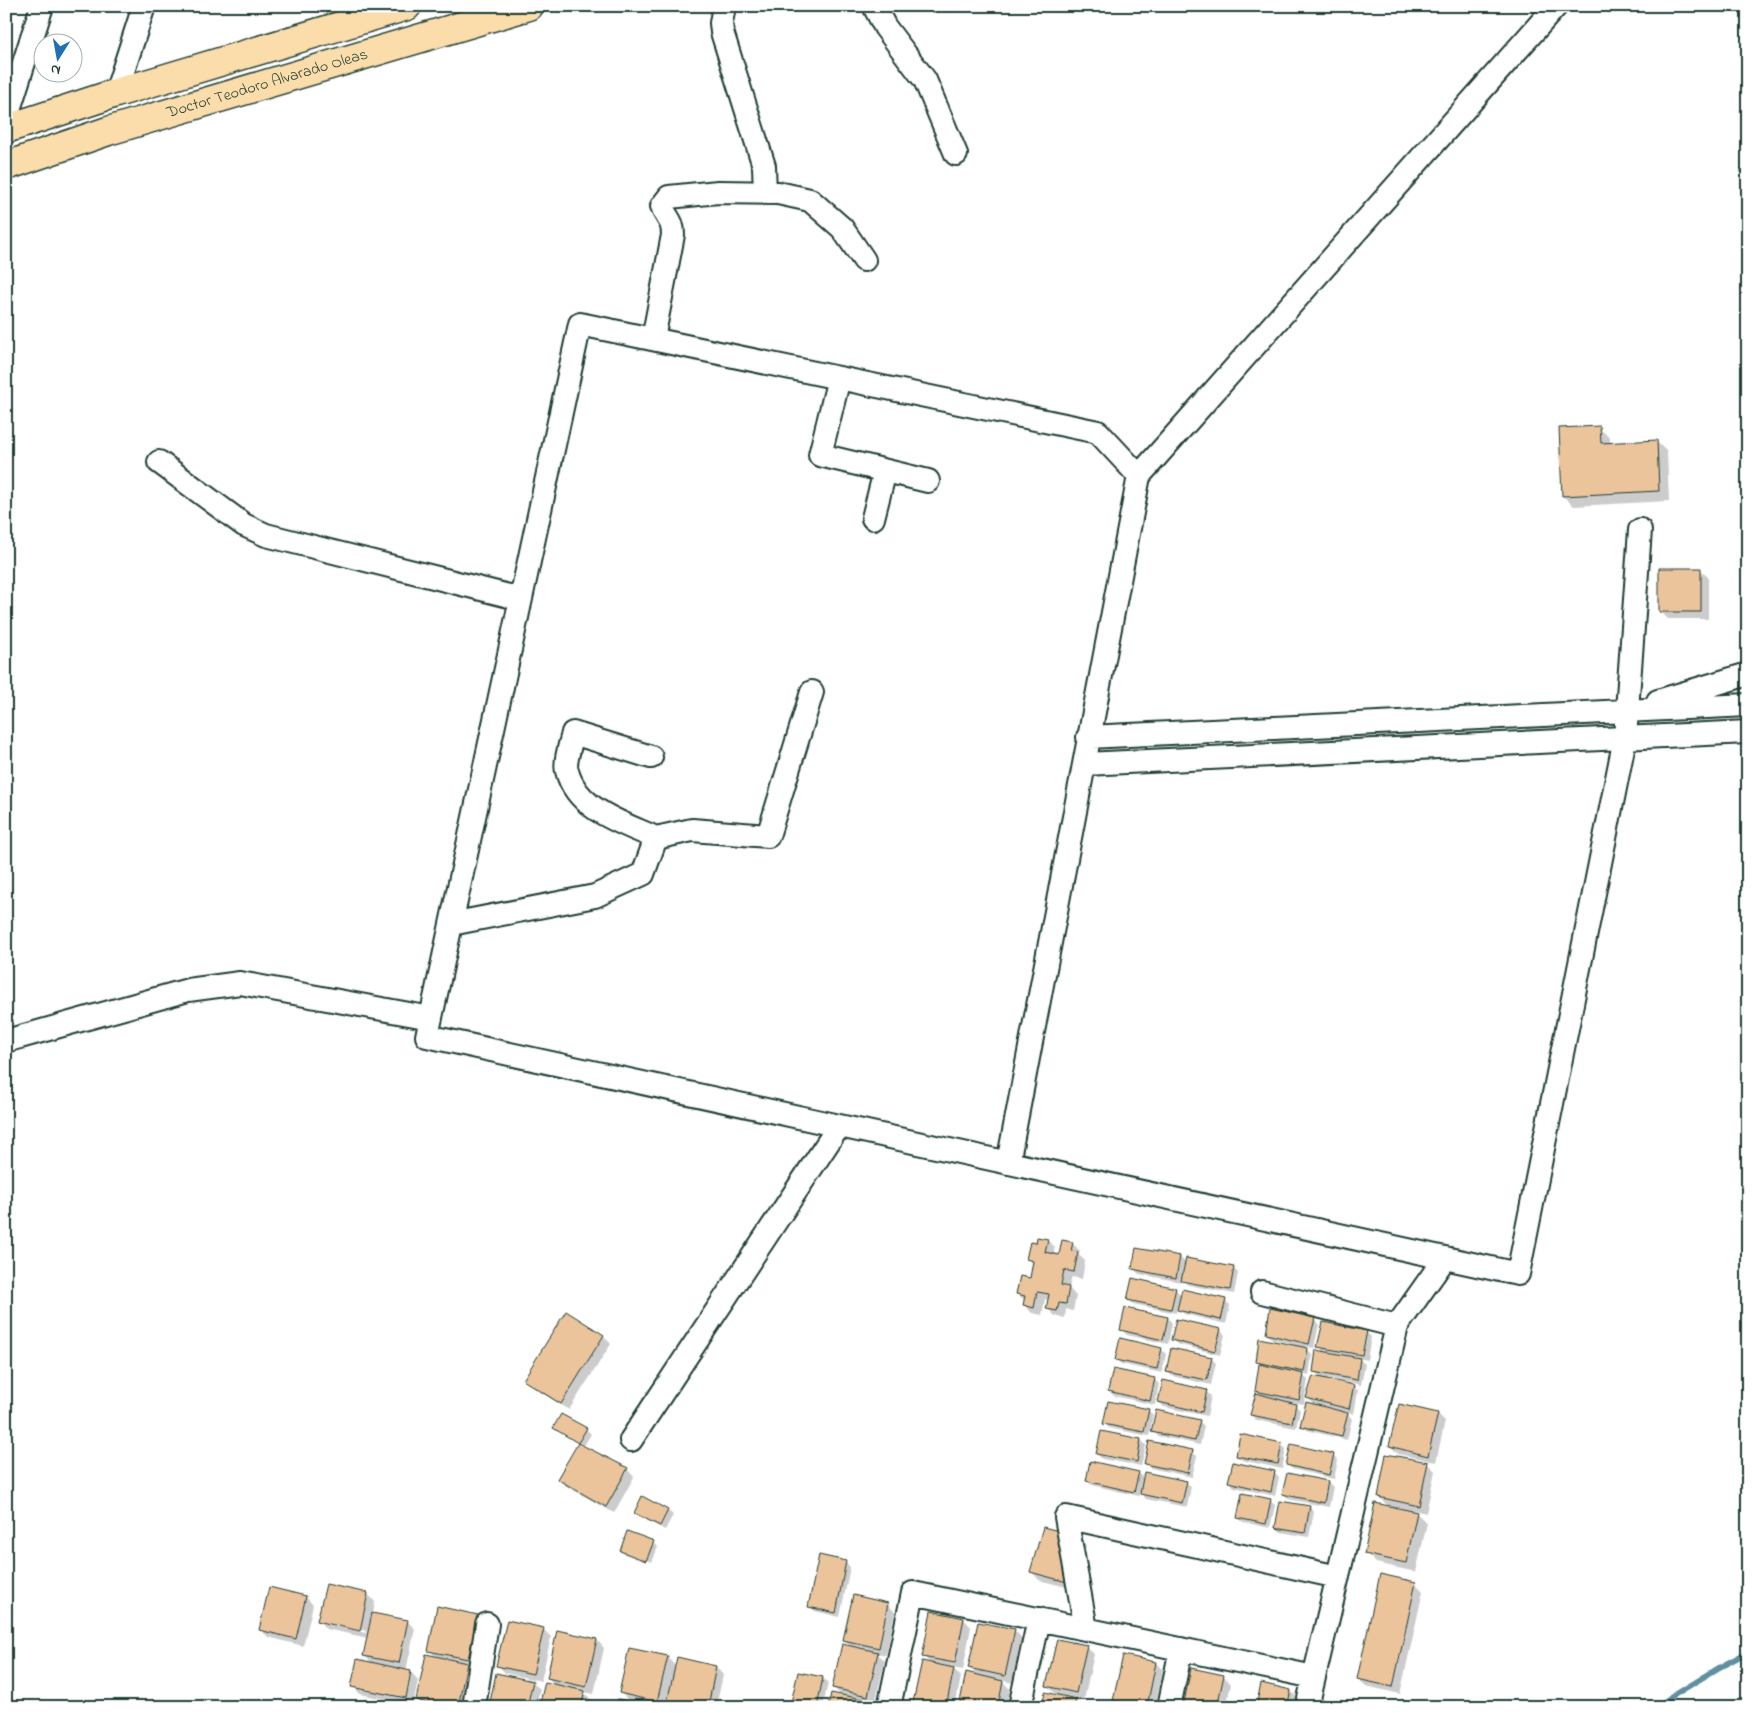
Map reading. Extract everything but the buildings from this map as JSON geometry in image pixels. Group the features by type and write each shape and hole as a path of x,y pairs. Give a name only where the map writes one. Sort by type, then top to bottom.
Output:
{"main road":[{"name":"Doctor Teodoro Alvarado Oleas","path":"6,129 350,15 407,6"},
{"name":"Doctor Teodoro Alvarado Oleas","path":"6,166 108,130 529,6"}],"street":[{"path":"6,120 11,91 42,6"},
{"path":"116,93 144,6"},
{"path":"724,6 721,23 722,32 764,166 765,193"},
{"path":"874,6 885,27 925,80 956,154"},
{"path":"1008,1162 1139,476 1556,6"},
{"path":"653,339 673,235 673,224 663,211 662,206 669,197 718,192 778,193 810,200 842,228 864,260"},
{"path":"1139,476 1098,432 580,324 427,1036 1518,1274 1626,738 1640,530"},
{"path":"839,378 820,455 928,482"},
{"path":"159,462 244,525 266,535 521,599"},
{"path":"873,518 885,471"},
{"path":"1628,711 1748,674"},
{"path":"651,757 573,733 566,770 576,789 596,810 656,838 692,830 768,836 812,692"},
{"path":"1088,737 1748,705"},
{"path":"1085,764 1748,732"},
{"path":"451,924 595,896 643,874 656,838"},
{"path":"6,1041 188,990 240,983 431,1018"},
{"path":"631,1440 839,1126"},
{"path":"1307,1707 1398,1326 1445,1258"},
{"path":"1262,1292 1398,1326"},
{"path":"1086,1629 1066,1517 1338,1577"},
{"path":"889,1707 913,1593 1314,1677"},
{"path":"1020,1707 1039,1620"},
{"path":"474,1707 487,1624"},
{"path":"1169,1707 1181,1649"}],"waterway":[{"path":"1655,1707 1748,1652"}]}
